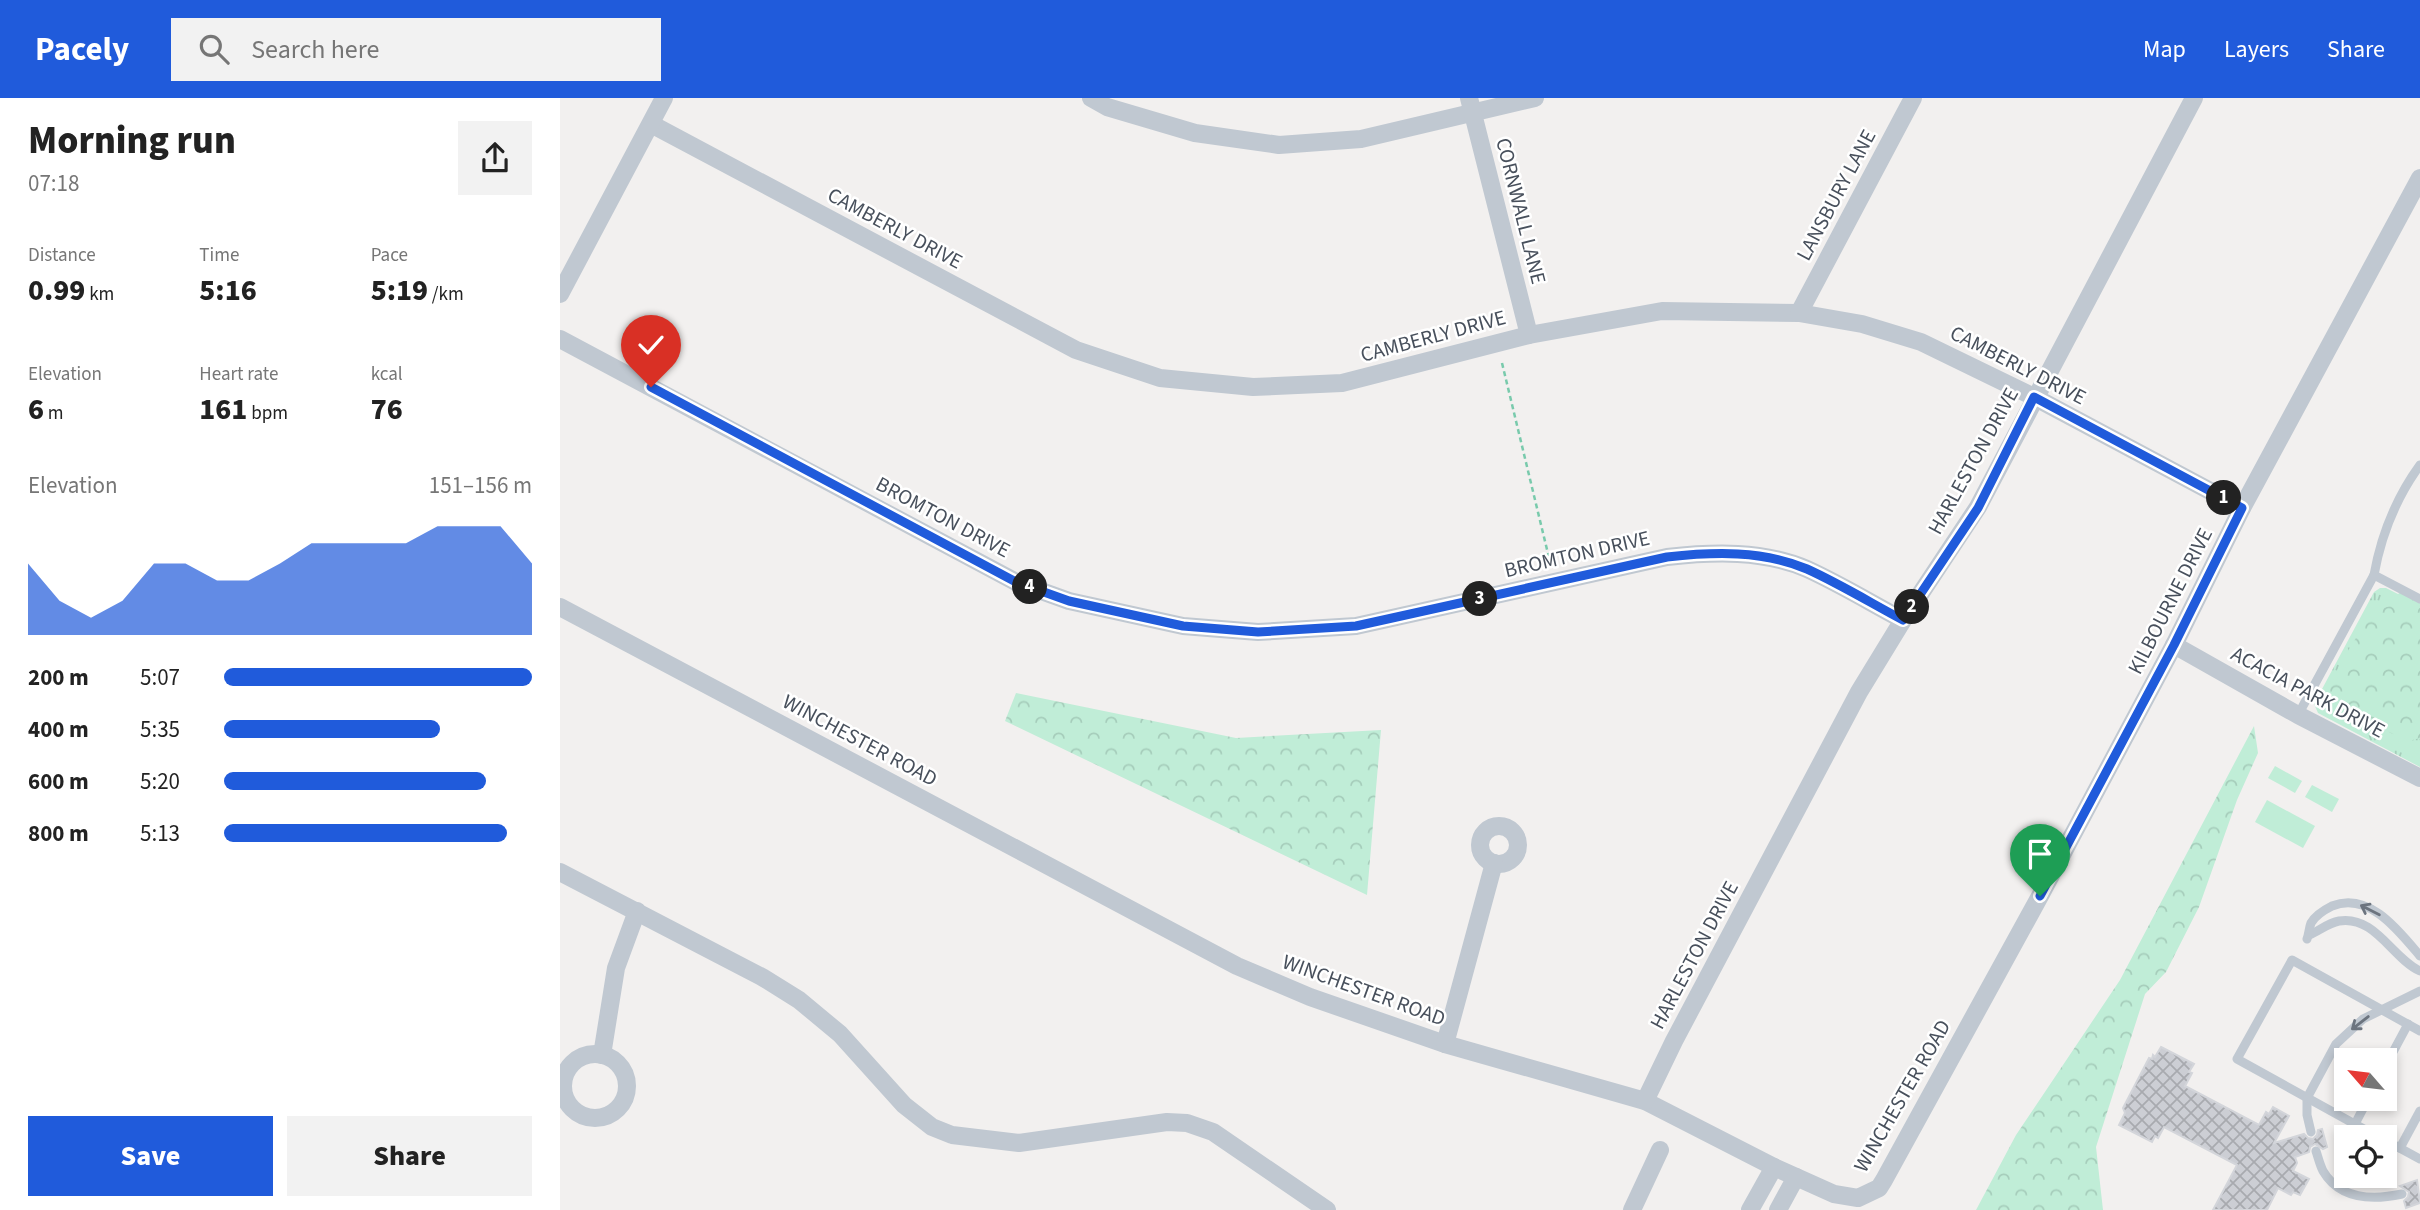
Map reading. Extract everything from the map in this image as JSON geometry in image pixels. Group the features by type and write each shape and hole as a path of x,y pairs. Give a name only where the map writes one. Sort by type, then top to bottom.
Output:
{"street":[{"path":"560,294 664,98"},
{"path":"1091,98 1107,107 1195,133 1279,145 1361,139 1471,105 1535,98"},
{"name":"LANSBURY LANE","path":"1798,313 1913,98"},
{"name":"HARLESTON DRIVE","path":"1645,1101 1674,1041 1859,692 1903,620 1978,508 2034,397 2194,98"},
{"name":"CORNWALL LANE","path":"1471,105 1529,335"},
{"name":"CAMBERLY DRIVE","path":"651,124 1076,350 1160,378 1253,387 1342,383 1529,335 1662,311 1798,313 1862,324 1921,342 2034,397 2242,508"},
{"name":"KILBOURNE DRIVE","path":"2040,896 2174,645 2242,508 2420,178"},
{"name":"BROMTON DRIVE","path":"560,339 1016,582 1069,601 1170,623 1258,632 1356,626 1667,557 1706,553 1758,556 1805,568 1903,620"},
{"name":"WINCHESTER ROAD","path":"560,607 1237,966 1310,997 1445,1044 1645,1101 1796,1177 1829,1202 1858,1198 1879,1188 2040,896"},
{"name":"ACACIA PARK DRIVE","path":"2174,645 2298,715 2420,778"},
{"path":"1445,1044 1493,863"},
{"path":"560,872 762,977 799,1000 840,1034 904,1105 932,1127 952,1135 1019,1143 1167,1122 1187,1123 1213,1132 1327,1210"},
{"path":"602,1055 616,968 637,911"},
{"path":"1632,1210 1660,1150"},
{"path":"1750,1210 1774,1167"},
{"path":"1778,1210 1796,1177"}],"lane":[{"path":"2298,715 2375,575 2379,544 2407,483 2420,465"},
{"path":"2375,575 2420,599"},
{"path":"2420,956 2397,929 2365,905 2334,905 2322,912 2311,924 2308,937 2341,921 2357,922 2368,927 2420,971"},
{"path":"2362,1111 2355,1124 2237,1059 2292,960 2420,1031"},
{"path":"2311,1132 2307,1098 2336,1044 2363,1019 2420,991"},
{"path":"2396,1048 2409,1024"},
{"path":"2400,1148 2420,1111"},
{"path":"2397,1146 2420,1159"},
{"path":"2316,1151 2323,1171 2335,1185 2351,1194 2368,1199 2402,1194"}],"path":[{"path":"1502,363 1550,562"}],"green space":[{"path":"2380,588 2398,594 2401,592 2420,602 2420,767 2318,713 2314,704 2374,592"},
{"path":"2401,604 2420,608 2420,738 2409,741 2323,703 2345,655 2361,630 2381,609"},
{"path":"1016,693 1236,738 1381,730 1367,895 1005,721"},
{"path":"2254,726 2258,753 2237,800 2199,907 2166,972 2145,994 2096,1147 2103,1210 1976,1210 2016,1135 2120,980"},
{"path":"2275,766 2302,781 2295,793 2268,778"},
{"path":"2312,785 2339,799 2332,812 2305,797"},
{"path":"2267,800 2315,826 2303,848 2255,822"}],"building":[{"path":"2161,1047 2194,1064 2185,1086 2259,1125 2266,1112 2269,1114 2273,1107 2289,1116 2274,1143 2304,1134 2313,1139 2318,1130 2322,1129 2327,1147 2323,1149 2315,1144 2310,1147 2309,1152 2295,1157 2297,1163 2293,1171 2309,1179 2300,1195 2293,1192 2291,1195 2278,1188 2267,1210 2213,1210 2237,1165 2164,1127 2158,1138 2155,1136 2152,1142 2119,1125 2125,1113 2123,1108 2149,1058 2152,1059 2153,1055 2155,1057"},
{"path":"2417,1180 2420,1203 2406,1208 2404,1201 2409,1192 2400,1186"}],"route":[{"path":"651,387 1016,582 1069,601 1183,626 1258,632 1356,626 1667,557 1706,553 1758,556 1805,568 1903,620 1978,508 2034,397 2242,508 2174,645 2040,896"}]}
